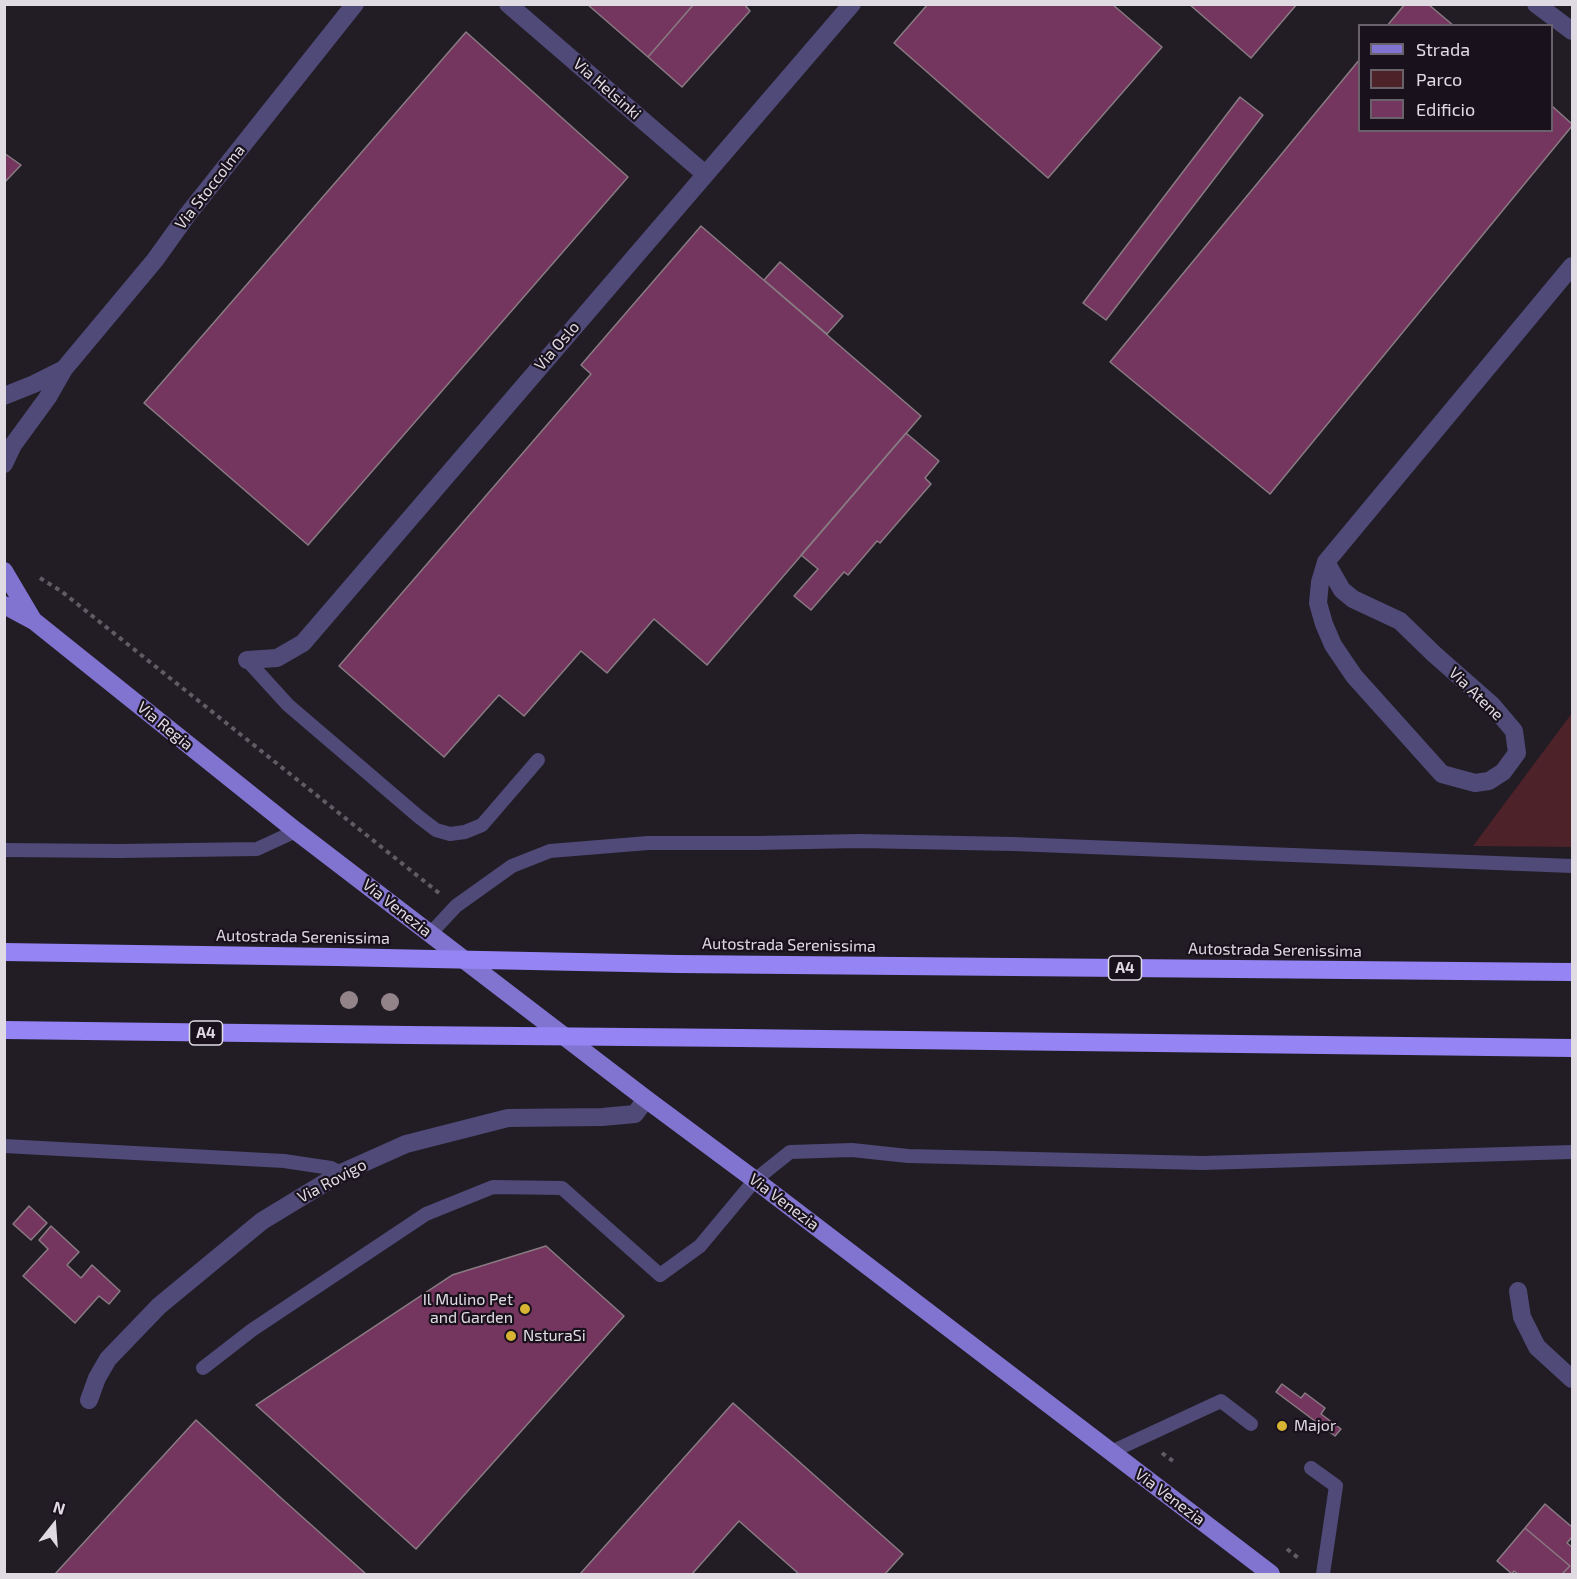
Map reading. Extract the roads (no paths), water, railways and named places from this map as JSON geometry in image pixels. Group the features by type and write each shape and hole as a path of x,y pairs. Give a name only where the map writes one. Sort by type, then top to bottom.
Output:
{"highway":[{"name":"Autostrada Serenissima","path":"4,952 677,964 1572,972"},
{"name":"A4","path":"4,1030 1572,1048"}],"main road":[{"name":"Via Regia","path":"4,571 34,621"},
{"name":"Via Regia","path":"4,605 34,621 296,831"},
{"name":"Via Venezia","path":"296,831 1271,1575"}],"street":[{"name":"Via Stoccolma","path":"4,464 13,445 48,397 64,369 155,260 188,214 355,4"},
{"name":"Via Helsinki","path":"508,4 705,174"},
{"name":"Via Oslo","path":"247,660 277,658 303,643 852,4"},
{"path":"1536,4 1572,31"},
{"name":"Via Atene","path":"1326,562 1342,590 1353,599 1400,621 1492,705 1514,731 1517,753 1503,772 1489,781 1475,783 1442,774 1354,676 1333,645 1318,603 1320,582 1326,562 1572,267"},
{"name":"Via Stoccolma","path":"4,396 64,369"},
{"name":"Via Rovigo","path":"89,1400 108,1359 159,1306 262,1221 341,1173 406,1144 507,1118 602,1117 635,1114 646,1099"},
{"path":"1518,1291 1522,1317 1537,1347 1572,1379"}],"lane":[{"path":"247,660 296,713 436,830 450,834 465,832 482,825 538,760"},
{"path":"4,849 120,851 257,849 296,831"},
{"path":"430,934 456,906 512,866 550,851 648,843 859,841 1013,844 1572,866"},
{"path":"4,1146 284,1161 331,1168 341,1173"},
{"path":"203,1368 252,1330 426,1214 493,1187 562,1188 660,1275 700,1246 755,1180 790,1152 852,1150 908,1156 1203,1163 1572,1152"},
{"path":"1111,1452 1221,1401 1251,1424"},
{"path":"1311,1468 1336,1486 1323,1575"}],"place":[{"name":"Il Mulino Pet and Garden","path":"525,1309"},
{"name":"NsturaSi","path":"511,1336"},
{"name":"Major","path":"1282,1426"}]}
